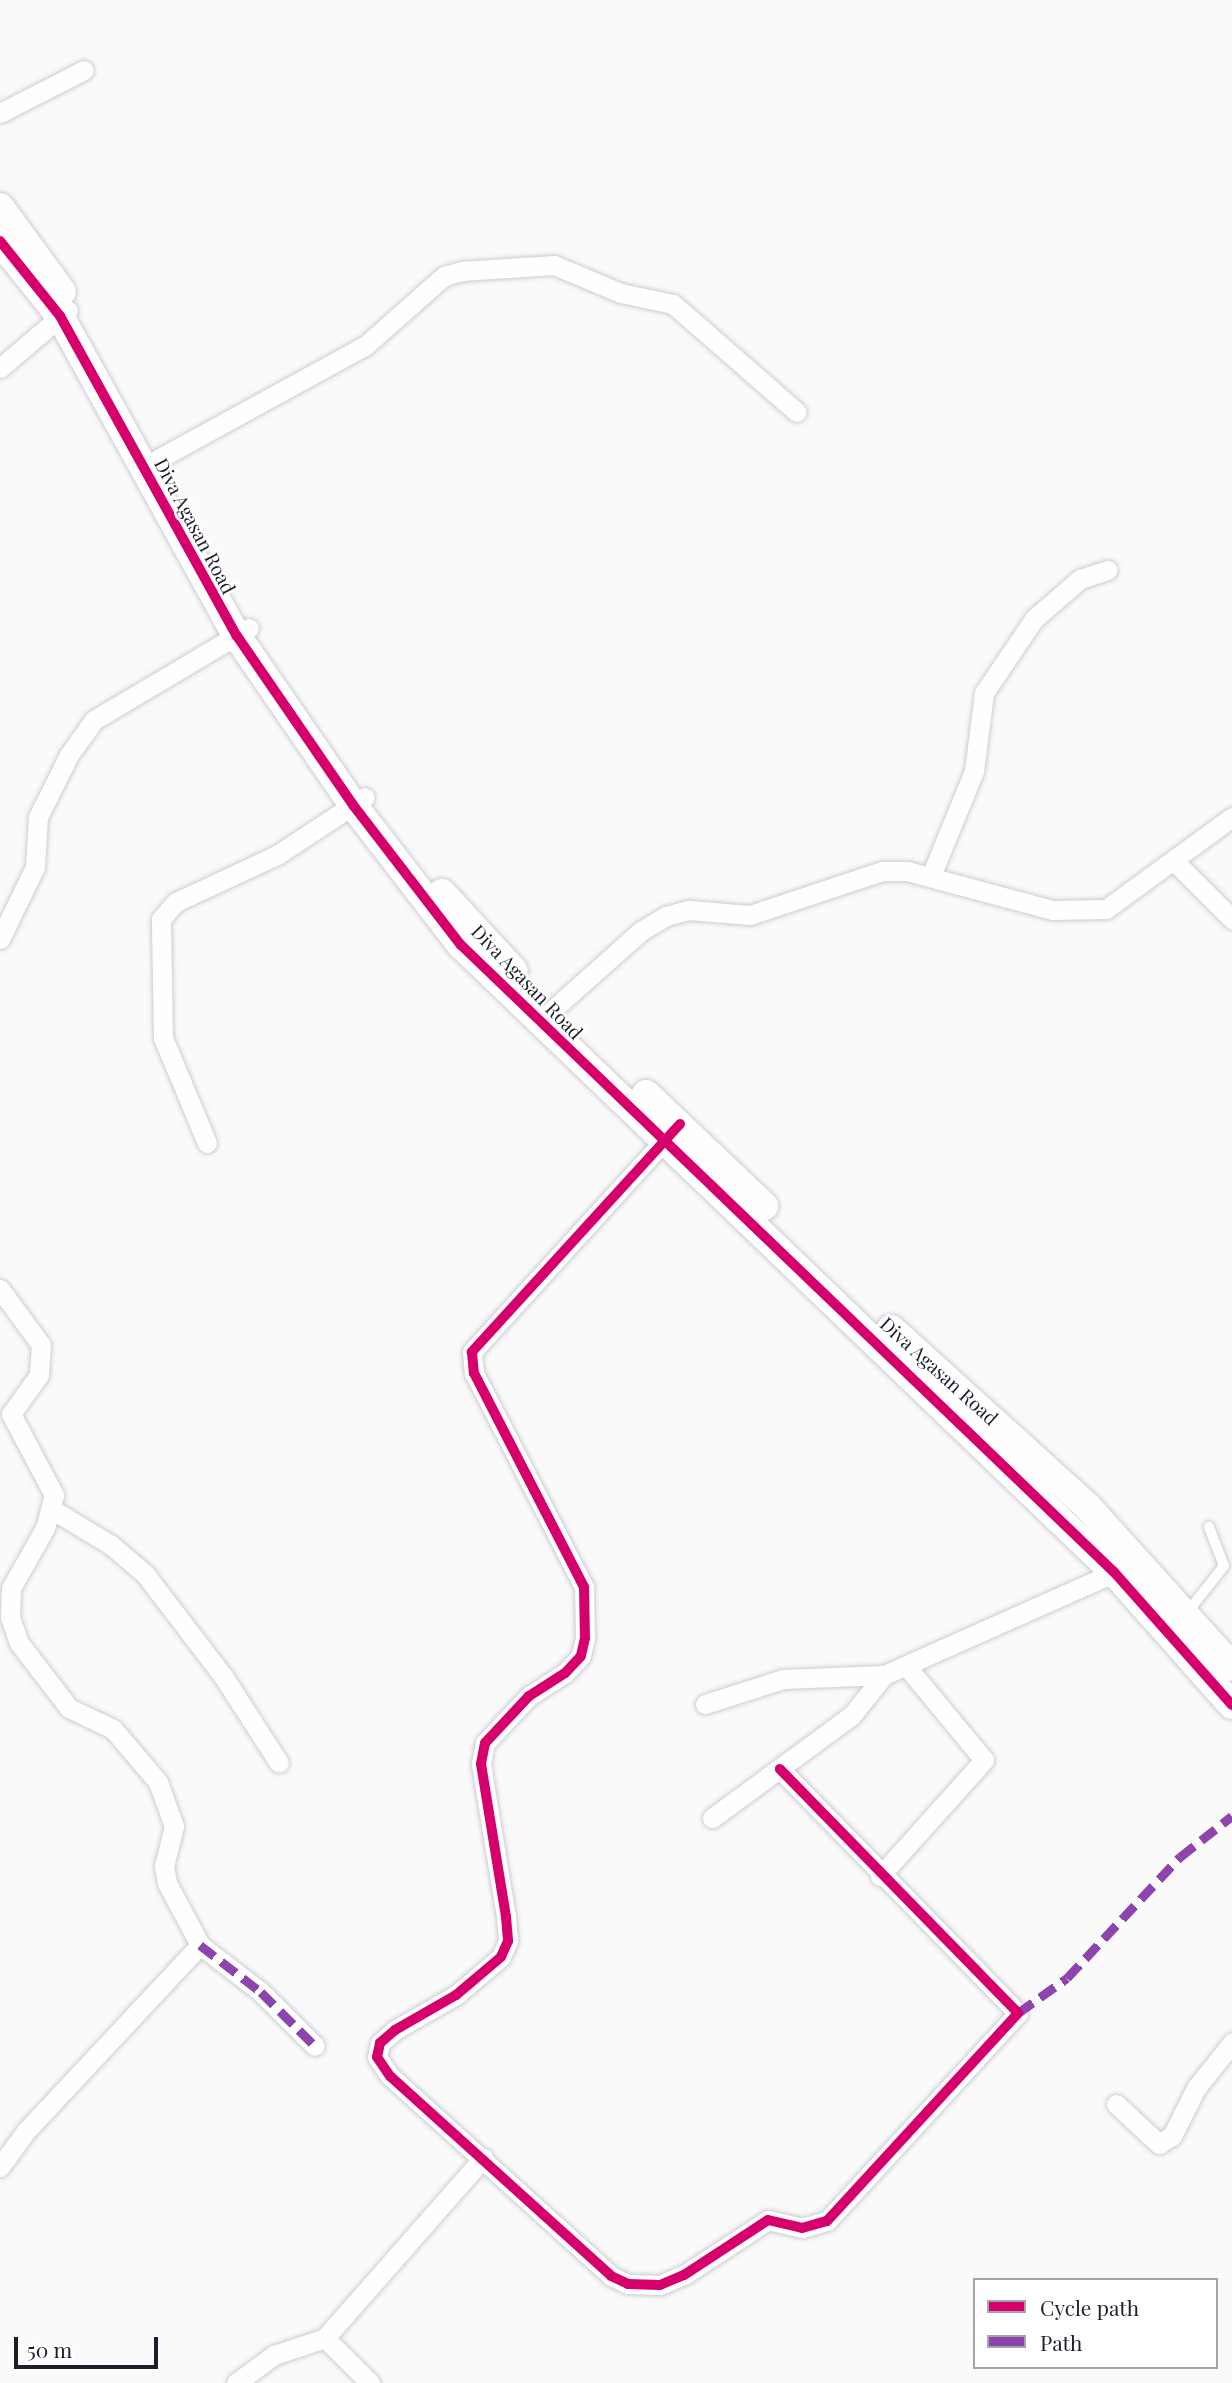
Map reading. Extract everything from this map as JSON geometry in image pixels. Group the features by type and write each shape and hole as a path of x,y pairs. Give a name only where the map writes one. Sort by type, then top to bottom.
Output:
{"street":[{"path":"0,113 83,70"},
{"name":"Diva Agasan Road","path":"0,207 158,459 243,632 359,801 551,1012 673,1131 1088,1507 1127,1567 1186,1614 1222,1669"},
{"path":"0,241 66,312 243,632 94,720 69,755 38,817 35,867 0,939"},
{"path":"158,459 366,345 444,276 462,271 554,265 621,293 673,303 797,412"},
{"path":"0,368 66,312"},
{"path":"931,876 974,771 984,693 1034,619 1080,579 1108,570"},
{"path":"206,1143 163,1038 161,919 176,902 277,855 359,801 461,945 673,1131 472,1352 474,1373 584,1587 585,1639 580,1656 565,1673 512,1711 485,1743 481,1765 508,1941 501,1957 456,1996 395,2030 380,2043 377,2057 390,2076 611,2276 628,2284 660,2285 684,2274 768,2220 802,2228 827,2221 1018,2013 880,1876 780,1769"},
{"path":"551,1012 641,931 666,916 689,910 750,915 882,871 931,876 1080,913 1128,897 1232,817"},
{"path":"1175,862 1232,919"},
{"path":"0,1289 41,1345 39,1375 11,1414 48,1481 53,1510 11,1588 10,1617 19,1643 69,1708 113,1729 158,1782 174,1826 164,1866 167,1883 200,1945 261,1993 315,2046"},
{"path":"53,1510 111,1545 145,1574 223,1676 279,1763"},
{"path":"705,1704 783,1679 884,1675 1127,1567 1222,1669 1232,1705"},
{"path":"880,1876 984,1760 907,1667"},
{"path":"712,1818 852,1715 884,1675"},
{"path":"0,2168 26,2132 200,1945"},
{"path":"1116,2104 1158,2144 1172,2136 1196,2088 1232,2043"},
{"path":"236,2383 274,2355 325,2337 483,2158"},
{"path":"325,2337 370,2383"}],"lane":[{"path":"1186,1614 1224,1566 1209,1527"}],"marked path":[{"path":"1018,2013 1067,1978 1180,1857 1232,1816"},
{"path":"200,1945 261,1992 315,2046"}],"cycle path":[{"path":"0,241 60,316 237,636 353,805 461,945 1114,1572 1232,1705"},
{"path":"680,1124 472,1352 474,1373 584,1587 585,1638 581,1656 565,1673 529,1696 485,1743 481,1764 508,1941 501,1957 456,1995 395,2030 380,2043 377,2057 390,2076 611,2276 628,2284 660,2285 684,2275 768,2220 802,2228 827,2221 1018,2013 780,1769"}]}
